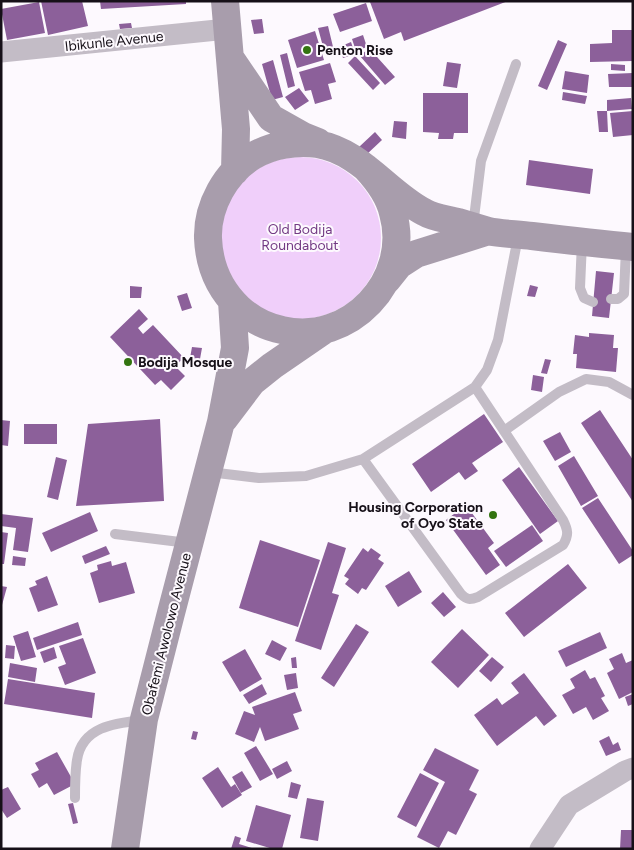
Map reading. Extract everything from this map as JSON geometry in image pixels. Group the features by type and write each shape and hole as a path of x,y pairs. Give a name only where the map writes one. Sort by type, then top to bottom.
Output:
{"main road":[{"path":"225,1 236,129 235,170"},
{"path":"230,58 271,118 303,136 339,150 366,168 396,194 425,213 481,229 629,247"},
{"path":"339,150 318,144 295,143 273,147 253,156 235,170 221,189 211,212 208,235 210,259 218,282 232,301 244,313 258,322 290,332 307,333 323,331 349,321 370,304 399,265 416,254 481,229"},
{"path":"366,168 378,181 387,196 394,213 397,230 393,265 386,282"},
{"name":"Obafemi Awolowo Avenue","path":"125,849 144,720 221,422 235,348 232,301"},
{"name":"Obafemi Awolowo Avenue","path":"221,422 252,382 323,331"}],"street":[{"name":"Ibikunle Avenue","path":"1,52 227,29"},
{"path":"540,849 569,805 633,768"}],"lane":[{"path":"481,229 481,162 516,64"},
{"path":"208,472 258,478 306,476 363,459 474,387 487,370 498,340 518,234"},
{"path":"582,242 580,288 584,298 593,302"},
{"path":"611,299 618,299 624,294 629,247"},
{"path":"504,431 559,392 586,379 609,382 633,395"},
{"path":"363,459 466,599 471,599 563,545 568,537 568,530 563,520 474,387"},
{"path":"115,534 189,543"},
{"path":"75,798 77,758 87,737 113,723 144,720"}],"green space":[{"name":"Old Bodija Roundabout","path":"300,157 316,159 331,164 345,171 357,181 367,193 374,207 379,222 381,238 379,254 374,269 367,283 357,295 345,305 331,312 316,317 300,319 284,317 269,312 255,305 243,295 233,283 226,269 221,254 219,238 221,222 226,207 233,193 243,181 255,171 269,164 284,159"}],"building":[{"path":"41,1 82,1 88,26 48,35"},
{"path":"100,1 186,1 186,4 101,9"},
{"path":"508,1 404,41 401,32 384,39 370,2"},
{"path":"39,2 45,33 7,40 1,9"},
{"path":"366,3 372,21 340,32 333,14"},
{"path":"262,19 264,33 254,34 251,20"},
{"path":"131,23 132,28 120,29 119,24"},
{"path":"328,26 334,51 325,54 318,28"},
{"path":"612,30 633,30 633,61 590,62 590,44 612,43"},
{"path":"315,31 324,60 297,68 288,40"},
{"path":"363,35 367,47 356,51 352,39"},
{"path":"558,40 567,44 547,90 538,86"},
{"path":"351,42 355,54 343,58 339,47"},
{"path":"369,48 395,77 385,85 360,56"},
{"path":"287,53 295,86 288,88 280,55"},
{"path":"355,56 380,83 373,90 348,63"},
{"path":"273,60 283,97 272,100 262,64"},
{"path":"447,62 461,64 457,88 443,86"},
{"path":"330,63 336,82 328,84 332,99 315,104 311,90 305,91 299,72"},
{"path":"611,64 625,65 625,71 611,70"},
{"path":"565,71 589,75 587,93 562,89"},
{"path":"633,73 633,87 609,87 608,74"},
{"path":"299,88 309,101 295,110 285,97"},
{"path":"563,92 587,96 585,104 562,100"},
{"path":"423,93 468,93 468,133 454,133 453,139 438,139 439,133 423,132"},
{"path":"631,98 632,109 607,111 607,100"},
{"path":"597,111 607,111 608,132 599,132"},
{"path":"633,111 633,135 613,137 610,113"},
{"path":"394,121 407,122 406,139 392,137"},
{"path":"375,132 382,140 366,155 359,147"},
{"path":"529,160 593,169 590,194 526,185"},
{"path":"596,271 614,273 609,318 592,316"},
{"path":"530,285 538,287 535,297 527,296"},
{"path":"130,286 142,287 141,298 130,298"},
{"path":"187,293 192,308 182,311 177,296"},
{"path":"139,309 148,319 138,328 143,334 153,325 184,358 175,366 185,376 171,390 161,380 155,385 110,337"},
{"path":"589,333 614,335 613,348 618,348 616,372 576,368 577,354 573,354 575,335 589,337"},
{"path":"192,347 202,348 200,359 190,358"},
{"path":"545,359 551,360 547,374 541,373"},
{"path":"533,375 544,377 542,392 531,390"},
{"path":"600,410 633,460 633,502 581,423"},
{"path":"484,414 503,442 472,463 478,471 465,480 459,472 431,492 412,464"},
{"path":"160,419 164,501 76,506 88,424"},
{"path":"1,420 10,421 8,446 1,445"},
{"path":"24,424 57,424 57,444 24,444"},
{"path":"560,432 571,452 555,461 543,441"},
{"path":"574,456 598,496 581,506 558,466"},
{"path":"56,457 67,460 58,500 47,497"},
{"path":"519,467 558,521 540,534 502,480"},
{"path":"598,498 633,551 633,555 619,564 582,508"},
{"path":"466,505 494,543 488,548 500,565 486,575 446,520"},
{"path":"90,512 98,531 51,552 42,533"},
{"path":"1,514 33,518 28,552 13,550 16,528 1,526"},
{"path":"532,525 543,541 506,567 494,551"},
{"path":"1,532 8,533 4,564 1,564"},
{"path":"260,540 320,560 298,627 239,608"},
{"path":"328,542 346,548 332,593 339,595 321,650 295,641"},
{"path":"106,546 110,554 85,564 82,556"},
{"path":"363,548 368,552 371,548 381,555 378,559 384,563 366,590 362,588 358,594 345,584 349,579 344,576"},
{"path":"13,556 26,558 25,566 12,565"},
{"path":"111,561 112,566 126,562 135,593 99,603 90,573 98,570 97,565"},
{"path":"568,564 587,588 524,637 505,613"},
{"path":"409,571 422,592 398,607 385,586"},
{"path":"47,576 58,605 38,612 29,588 37,585 35,581"},
{"path":"1,586 7,587 2,605 1,605"},
{"path":"443,592 456,607 444,617 431,603"},
{"path":"78,622 82,635 37,650 33,638"},
{"path":"356,624 369,632 334,687 321,678"},
{"path":"462,629 489,655 458,688 431,662"},
{"path":"28,631 36,657 21,661 13,636"},
{"path":"600,632 607,648 566,667 558,651"},
{"path":"83,638 96,673 65,685 58,667 66,664 59,646"},
{"path":"272,640 287,648 280,661 265,654"},
{"path":"6,645 15,646 14,659 5,658"},
{"path":"54,647 57,658 44,663 40,652"},
{"path":"245,649 262,679 240,692 222,662"},
{"path":"622,653 626,663 633,660 633,692 619,699 607,673 614,669 609,659"},
{"path":"296,657 297,668 292,668 291,658"},
{"path":"492,657 504,667 491,682 479,671"},
{"path":"10,663 37,668 35,682 8,677"},
{"path":"585,670 590,679 595,677 605,696 601,698 609,711 593,720 586,707 573,714 562,695 575,688 570,679"},
{"path":"296,673 298,688 287,690 284,675"},
{"path":"524,673 557,716 544,726 536,716 497,746 474,715 497,698 502,705 519,693 511,683"},
{"path":"8,679 95,693 92,718 4,704"},
{"path":"262,684 267,694 249,704 243,695"},
{"path":"295,692 302,711 293,714 299,729 265,741 260,727 254,742 235,734 244,711 255,715 252,707"},
{"path":"633,694 633,704 628,706 625,697"},
{"path":"193,731 198,732 196,740 191,739"},
{"path":"609,736 613,745 618,742 621,750 606,756 599,741"},
{"path":"256,746 273,774 260,781 244,753"},
{"path":"435,748 479,770 469,790 477,794 456,835 448,831 439,848 417,837 445,782 423,770"},
{"path":"57,752 75,784 54,795 47,783 39,788 31,774 39,770 35,763"},
{"path":"287,761 292,771 277,779 272,769"},
{"path":"218,767 231,787 235,784 242,795 222,808 202,778"},
{"path":"242,771 252,787 241,793 232,777"},
{"path":"420,773 439,783 416,827 397,817"},
{"path":"291,782 301,785 297,799 288,797"},
{"path":"8,787 21,809 7,818 1,809 1,790"},
{"path":"307,798 324,801 318,841 300,838"},
{"path":"73,803 78,823 73,824 68,804"},
{"path":"256,805 291,815 282,849 273,849 246,841"},
{"path":"621,830 633,830 633,849 620,849"},
{"path":"235,836 241,838 239,844 255,849 231,849"}],"place":[{"name":"Penton Rise","path":"307,50"},
{"name":"Bodija Mosque","path":"128,362"},
{"name":"Housing Corporation of Oyo State","path":"493,515"}]}
